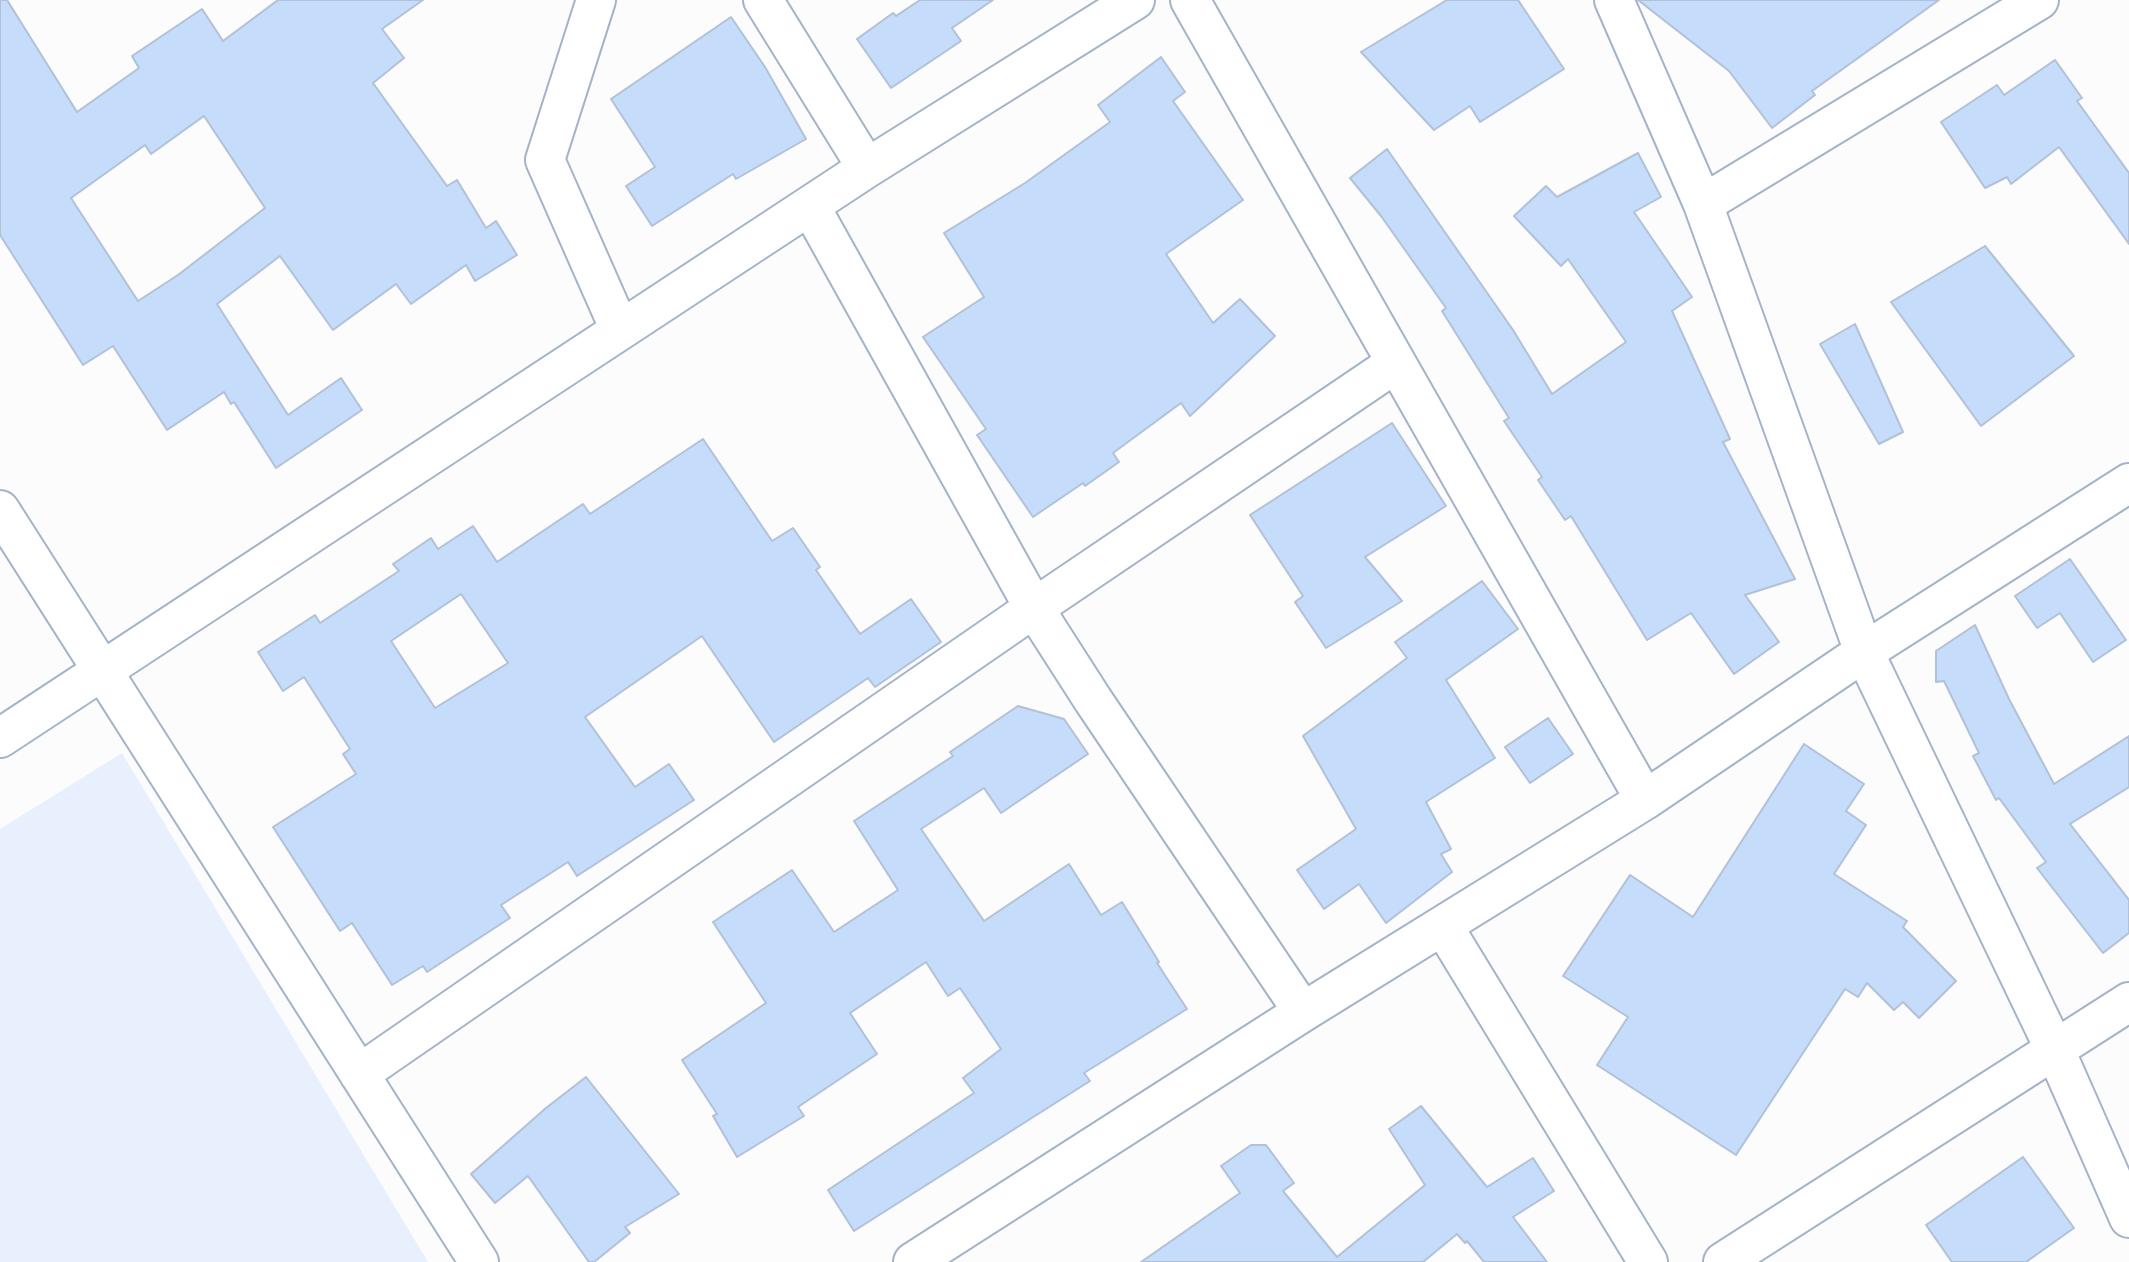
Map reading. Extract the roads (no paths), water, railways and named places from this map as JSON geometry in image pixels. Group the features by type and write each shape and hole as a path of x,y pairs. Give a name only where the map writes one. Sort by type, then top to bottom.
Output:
{"street":[{"path":"596,0 545,160 620,330"},
{"path":"763,0 867,169"},
{"path":"0,738 810,206 1135,0"},
{"path":"1190,0 1645,800"},
{"path":"1614,0 1703,204 1864,652 2055,1050 2129,1218"},
{"path":"1703,204 2039,0"},
{"path":"810,206 1034,608 1303,1012"},
{"path":"359,1074 1034,608 1396,363"},
{"path":"912,1262 1303,1012 1645,800 1864,652 2129,483"},
{"path":"0,509 479,1262"},
{"path":"1443,926 1648,1262"},
{"path":"1723,1262 2129,1002"}]}
